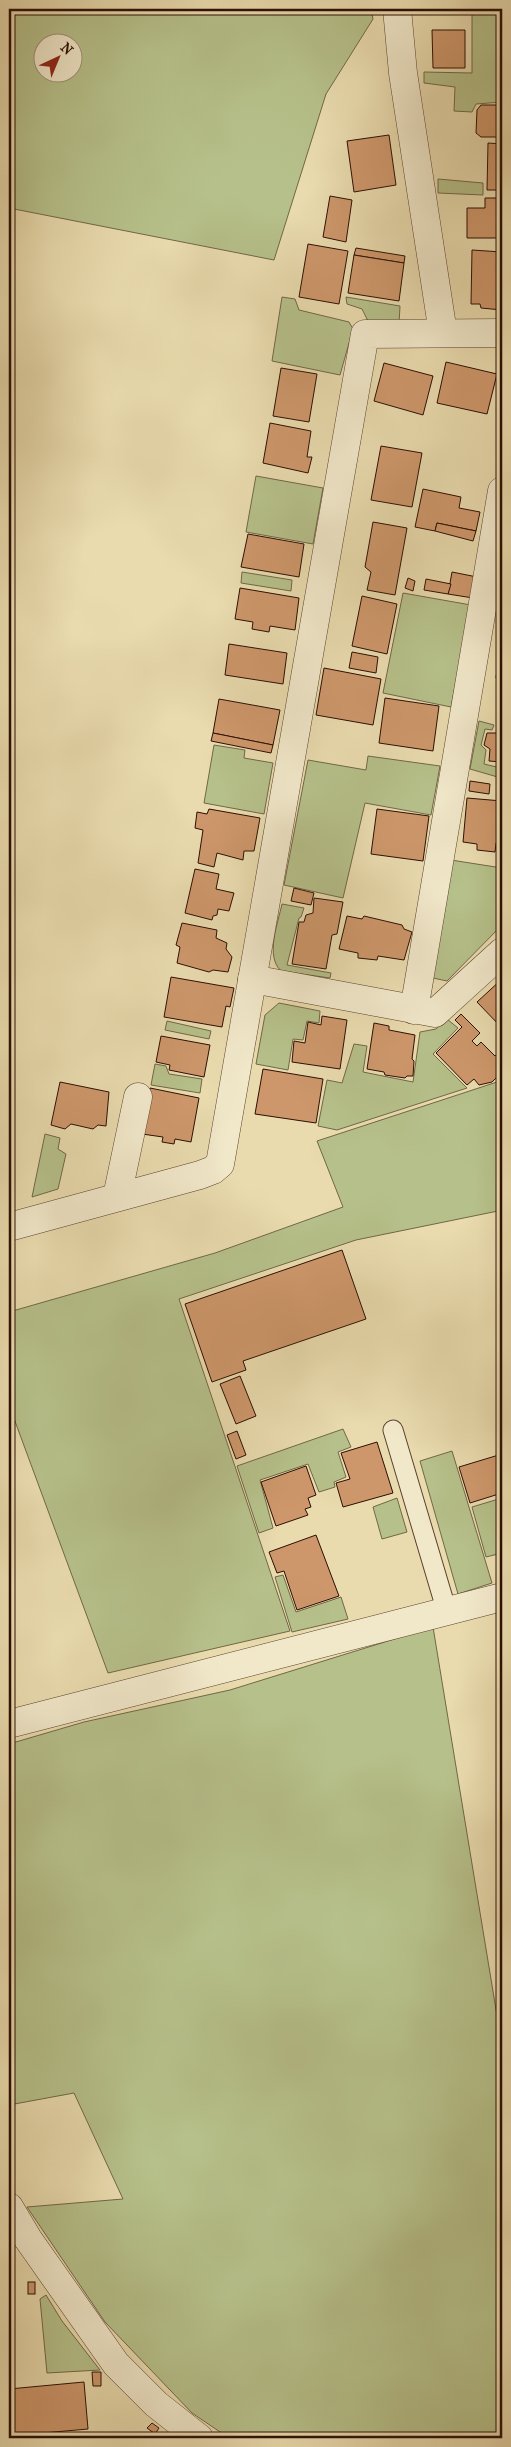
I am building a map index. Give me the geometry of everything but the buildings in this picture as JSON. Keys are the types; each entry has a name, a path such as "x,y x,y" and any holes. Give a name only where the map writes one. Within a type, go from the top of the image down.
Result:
{"street":[{"path":"397,9 403,73 443,333"},
{"path":"9,1227 200,1175 213,1170 220,1164 365,334 502,333"},
{"path":"414,1010 502,491"},
{"path":"252,979 434,1013 502,952"},
{"path":"117,1197 138,1097"},
{"path":"9,1724 502,1597"},
{"path":"9,2207 28,2239 116,2364 156,2404 199,2438"}],"lane":[{"path":"393,1430 447,1612"}],"green space":[{"path":"9,9 371,9 373,19 326,94 274,260 9,208"},
{"path":"472,9 502,9 502,102 476,104 472,112 454,111 455,87 424,83 424,72 472,73"},
{"path":"438,179 483,183 483,195 438,193"},
{"path":"282,297 295,299 299,310 349,322 353,329 340,375 272,361"},
{"path":"346,297 400,306 399,324 370,325 362,309 347,304"},
{"path":"256,476 323,488 313,544 246,532"},
{"path":"242,572 292,580 291,591 241,583"},
{"path":"403,593 471,605 451,707 383,693"},
{"path":"479,721 494,725 492,730 485,729 481,745 486,750 484,764 501,768 501,778 470,769"},
{"path":"214,745 245,750 244,758 273,763 264,814 204,803"},
{"path":"368,756 440,766 431,815 365,803 343,898 284,885 308,760 366,770"},
{"path":"451,860 502,868 502,925 447,981 433,978"},
{"path":"282,904 304,908 299,918 287,965 331,973 330,978 281,971 276,965 273,948"},
{"path":"279,1003 320,1011 319,1023 307,1021 303,1040 293,1039 288,1070 256,1064 265,1015"},
{"path":"447,1019 458,1028 433,1054 467,1088 337,1130 318,1126 327,1080 342,1083 354,1044 367,1046 363,1072 413,1082 420,1032 436,1029"},
{"path":"167,1021 211,1031 209,1039 165,1030"},
{"path":"155,1064 166,1066 169,1074 202,1079 200,1093 151,1085"},
{"path":"502,1078 502,1222 498,1211 356,1240 179,1299 290,1631 108,1673 9,1405 9,1312 215,1253 343,1207 317,1141 497,1082"},
{"path":"45,1134 60,1138 58,1149 66,1154 58,1189 32,1197"},
{"path":"343,1429 351,1447 338,1452 346,1477 334,1482 335,1487 319,1492 308,1464 260,1480 273,1528 259,1533 237,1466"},
{"path":"452,1451 492,1583 458,1594 420,1461"},
{"path":"397,1498 407,1532 382,1539 373,1507"},
{"path":"502,1498 502,1553 486,1557 472,1507"},
{"path":"283,1575 296,1612 341,1597 348,1619 292,1632 275,1577"},
{"path":"433,1627 502,2046 502,2438 229,2438 192,2413 105,2322 27,2207 123,2199 74,2093 9,2105 9,1744 84,1722 230,1690"},
{"path":"46,2295 62,2321 100,2370 47,2373 40,2299"}]}
